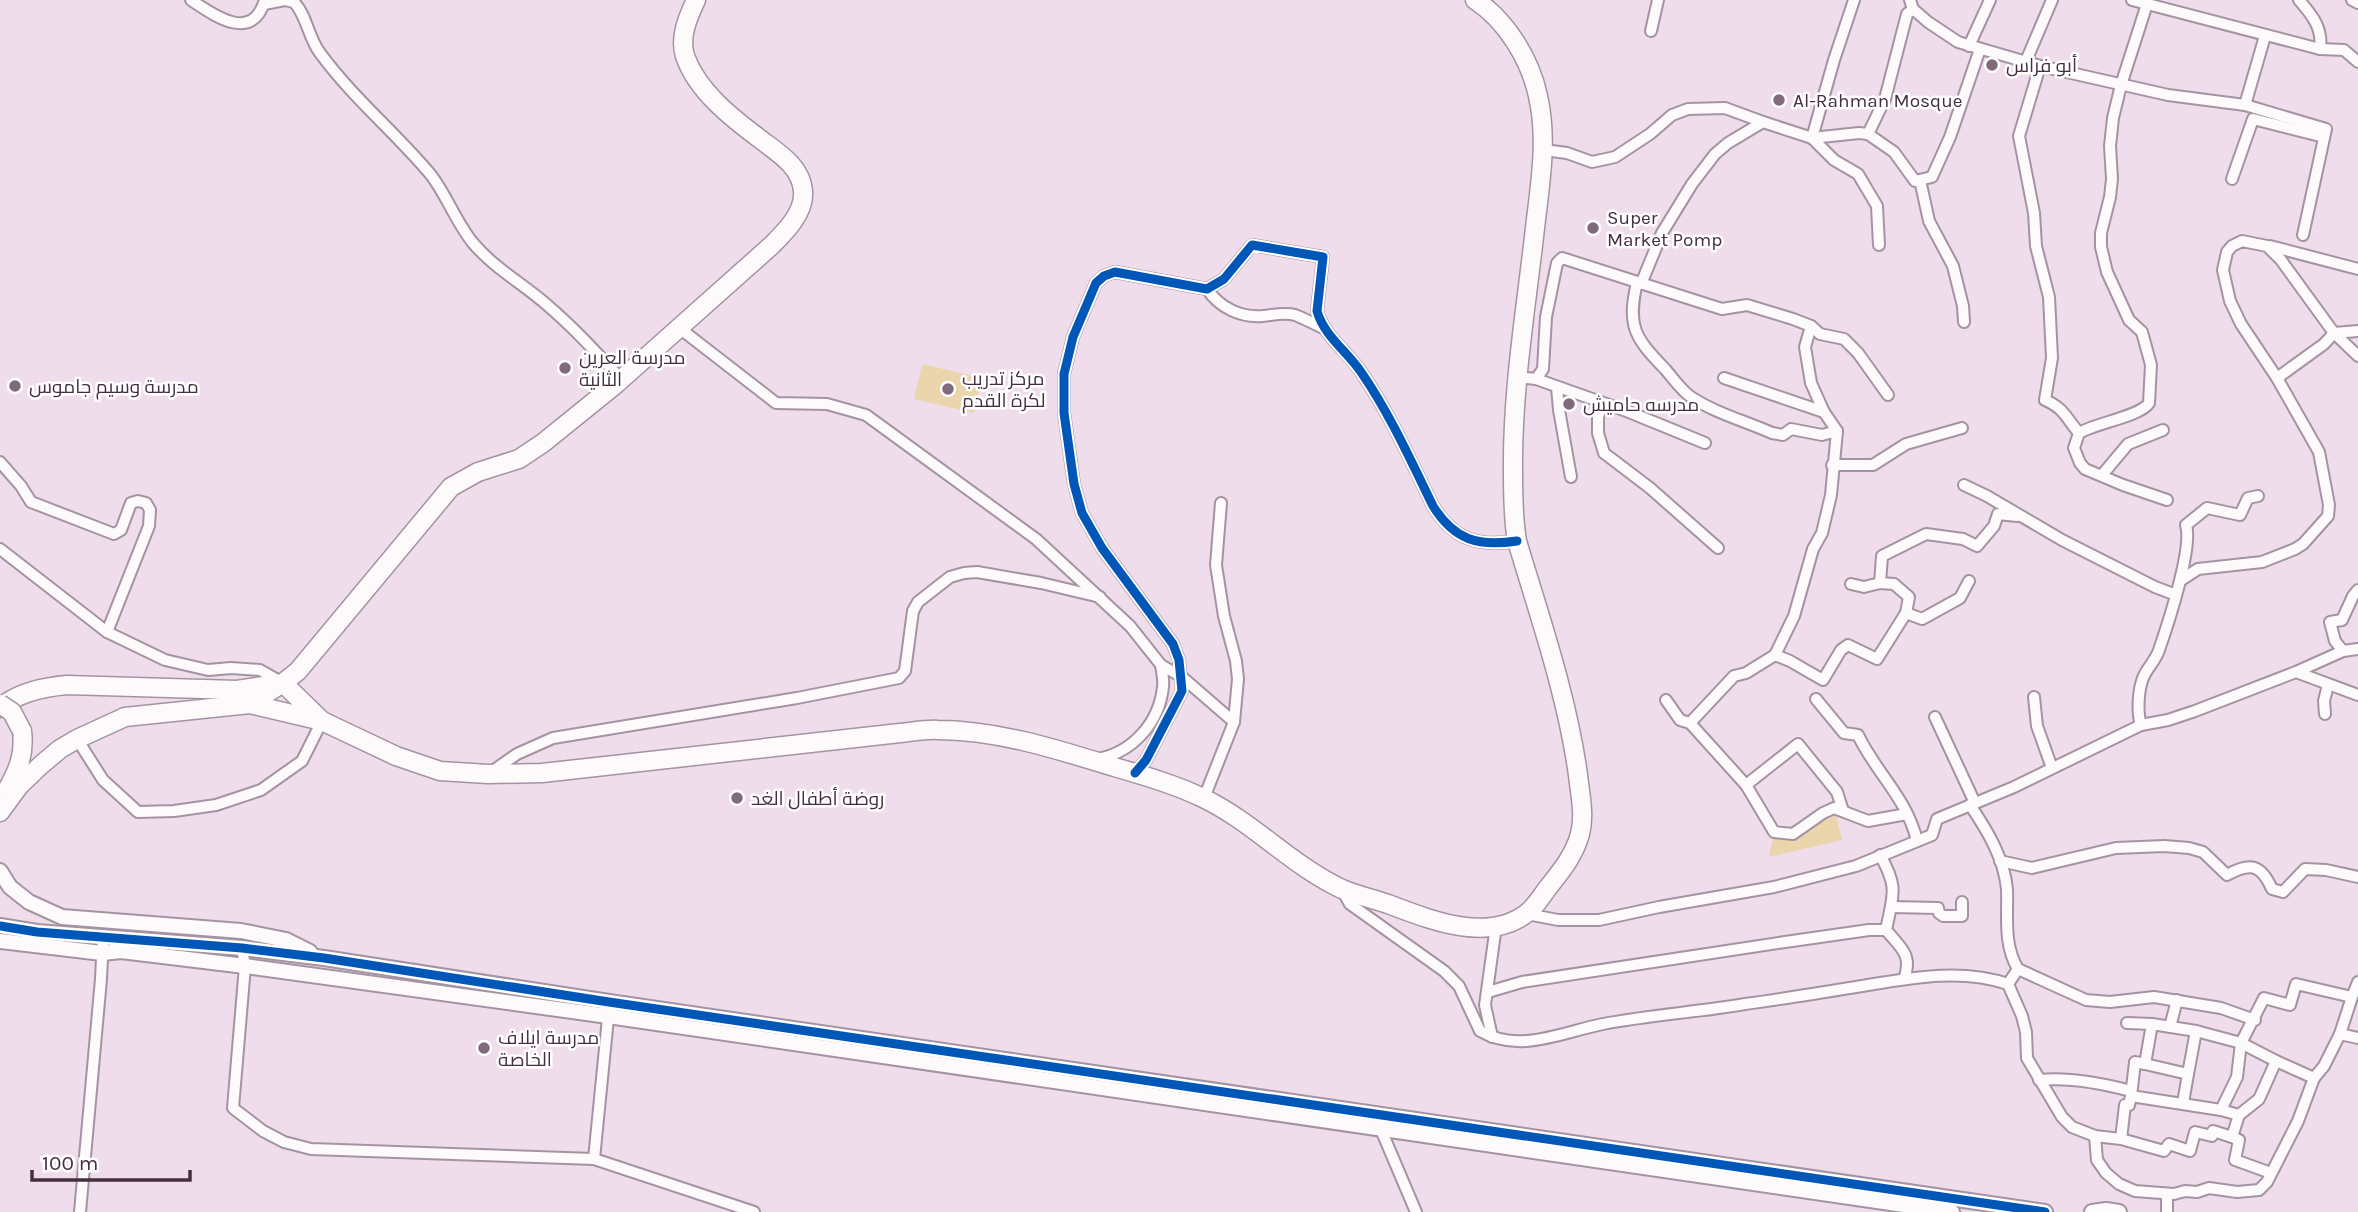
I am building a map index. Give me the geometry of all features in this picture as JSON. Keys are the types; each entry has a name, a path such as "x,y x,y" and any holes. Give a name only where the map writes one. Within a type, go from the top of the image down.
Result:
{"main road":[{"path":"250,704 283,683 312,653 451,487 478,472 519,459 543,443 621,379 772,246 790,226 799,210 804,192 798,173 784,158 716,103 685,56 683,38 687,19 696,0"},
{"path":"0,812 19,786 60,749 125,717 250,704 322,720 396,756 440,771 488,774 542,773 937,730 978,733 1045,746 1135,773 1204,798 1227,811 1287,857 1345,890 1443,924 1496,926 1527,914 1575,850 1583,813 1570,726 1513,521 1513,452 1527,378 1520,345 1544,150 1538,95 1524,58 1504,27 1475,0"},
{"path":"0,706 45,687 67,685 237,690 283,683"},
{"path":"283,683 322,720"},
{"path":"0,706 12,712 22,731 24,747 21,764 0,803"}],"street":[{"path":"191,0 218,17 234,23 246,23 257,16 265,2 294,2 301,10 318,51 433,178 473,242 491,262 574,328 621,379"},
{"path":"1651,32 1658,0"},
{"path":"1812,138 1854,0"},
{"path":"1544,150 1567,153 1592,162 1615,157 1650,134 1672,115 1688,109 1725,108 1812,138 1868,134 1894,152 1915,181 1932,177 1941,158 1990,0"},
{"path":"2026,61 2053,0"},
{"path":"2132,0 2320,49 2344,50 2358,62"},
{"path":"2299,0 2318,24 2320,49"},
{"path":"2352,0 2358,3"},
{"path":"1868,134 1885,99 1912,4 1958,43 2121,85 2201,101 2245,105 2326,129 2302,235"},
{"path":"2147,4 2121,85 2111,136 2112,179 2101,233 2101,247 2107,272 2129,320 2142,332 2151,365 2149,404 2140,412 2079,433 2074,448 2085,469 2167,500"},
{"path":"2245,105 2265,36"},
{"path":"2040,66 2019,136 2034,213 2036,246 2049,297 2052,358 2045,400 2064,411 2068,421 2079,433"},
{"path":"2232,179 2253,119 2324,137"},
{"path":"1762,122 1715,154 1692,184 1662,233 1639,283 1632,311 1635,331 1645,348 1689,396 1705,405 1772,433 1783,435 1791,429 1822,435 1837,431"},
{"path":"1812,138 1835,160 1858,174 1877,206 1879,245"},
{"path":"1920,180 1929,221 1953,266 1963,306 1964,322"},
{"path":"2181,580 2198,569 2262,562 2295,549 2303,544 2328,516 2329,505 2319,452 2277,378 2241,324 2230,301 2223,270 2227,252 2242,241 2358,270"},
{"path":"1135,773 1146,760 1182,691 1182,677 1173,644 1102,548 1082,513 1074,484 1064,413 1064,374 1073,337 1096,283 1104,276 1115,272 1207,289 1224,278 1252,245 1323,257 1317,311 1325,329 1359,369 1375,393 1444,524 1464,538 1474,541 1517,541"},
{"path":"2267,246 2281,260 2334,333 2358,356"},
{"path":"1527,378 1543,369 1546,317 1557,263 1562,258 1722,309 1747,305 1811,326 1819,334 1844,339 1858,353 1888,395"},
{"path":"1207,289 1213,298 1234,313 1258,316 1282,313 1296,315 1325,329"},
{"path":"1690,723 1734,676 1746,673 1775,655 1794,616 1814,549 1822,533 1829,509 1837,431 1824,412 1807,368 1805,347 1811,326"},
{"path":"678,327 776,403 827,404 866,415 1036,539 1130,626 1161,665 1182,677 1234,722"},
{"path":"2277,378 2334,333 2358,331"},
{"path":"1527,378 1558,387 1706,443"},
{"path":"1724,378 1824,412"},
{"path":"1558,387 1559,410 1571,477"},
{"path":"1602,403 1598,433 1604,453 1650,488 1718,548"},
{"path":"1832,465 1873,465 1906,443 1962,428"},
{"path":"2102,475 2128,444 2163,430"},
{"path":"0,462 21,486 30,502 114,534 121,530 131,503 145,503 150,510 149,526 107,632"},
{"path":"1964,485 2062,540 2176,595"},
{"path":"2141,725 2138,718 2143,678 2158,653 2181,580 2188,539 2186,525 2207,508 2240,515 2248,498 2258,496"},
{"path":"1204,798 1234,722 1238,679 1216,565 1222,503"},
{"path":"1880,583 1882,556 1926,534 1964,539 1978,546 1993,526 1998,514 2020,516"},
{"path":"0,549 107,632 176,664 208,670 260,670 283,683"},
{"path":"488,774 517,754 553,738 797,698 899,678 905,671 913,611 918,602 950,577 977,572 1100,597"},
{"path":"1906,613 1922,619 1960,598 1969,581"},
{"path":"1775,655 1823,680 1841,650 1847,645 1877,659 1906,613 1909,597 1894,584 1880,583 1864,587 1851,584"},
{"path":"2343,651 2334,641 2330,621 2342,620 2358,590"},
{"path":"1527,914 1558,920 1599,920 1774,887 1832,873 1932,835 1937,819 2141,725 2195,711 2296,672 2343,651 2350,643 2358,647"},
{"path":"1094,760 1117,755 1133,745 1146,730 1156,710 1163,686 1161,665"},
{"path":"2296,672 2358,695"},
{"path":"2325,714 2324,701 2328,685"},
{"path":"2034,697 2037,726 2052,768"},
{"path":"1815,699 1843,733 1858,735 1873,762 1894,788 1913,822 1917,841"},
{"path":"1666,700 1679,720 1690,723 1746,785 1774,832 1793,834 1834,808 1868,821 1907,814"},
{"path":"1935,717 2000,861 2007,888 2010,949 2018,969 2094,1002 2154,997 2221,1008 2255,1020"},
{"path":"77,739 103,780 138,811 174,811 216,804 261,790 302,761 322,720"},
{"path":"1746,785 1798,744 1837,792 1843,811"},
{"path":"0,823 19,786"},
{"path":"2000,861 2032,868 2116,848 2164,846 2203,852 2227,875 2249,866 2265,874 2272,889 2283,892 2305,869 2326,870 2358,877"},
{"path":"1880,855 1891,874 1894,886 1886,930"},
{"path":"0,871 10,887 29,902 62,917 241,931 286,940 324,958"},
{"path":"1345,890 1350,904 1444,971 1459,986 1480,1031 1508,1042 1540,1040 1603,1024 1718,1009 1903,979 1963,975 2008,984"},
{"path":"1891,907 1938,908 1943,916 1962,916 1962,902"},
{"path":"0,926 35,939 102,953 121,951 609,1009 1379,1122 1952,1212"},
{"path":"1492,1037 1486,1014 1496,926"},
{"path":"1886,930 1907,957 1909,966 1903,979"},
{"path":"1488,992 1522,982 1785,942 1886,930"},
{"path":"0,941 103,937 242,948 324,958 609,1009"},
{"path":"80,1212 103,937"},
{"path":"242,948 245,966 233,1108 263,1131 284,1142 311,1149 594,1159 754,1212"},
{"path":"2008,984 2018,969"},
{"path":"2095,1136 2097,1160 2106,1173 2119,1184 2135,1191 2167,1194 2197,1192 2208,1188 2237,1192 2259,1189 2267,1182 2298,1121 2314,1078 2324,1066 2340,1034 2353,1006 2358,982"},
{"path":"2008,984 2022,1016 2027,1058 2062,1117 2072,1127 2095,1136 2121,1139 2164,1151 2169,1144 2190,1151 2195,1132 2212,1136 2213,1131 2239,1140 2235,1160 2271,1173"},
{"path":"2221,1110 2236,1077 2241,1043 2264,998 2290,1005 2297,984 2353,1006"},
{"path":"2170,1027 2177,1000"},
{"path":"594,1159 609,1009"},
{"path":"2127,1023 2196,1031 2241,1043 2314,1078"},
{"path":"2145,1064 2151,1024"},
{"path":"2183,1103 2196,1031"},
{"path":"2340,1034 2358,1038"},
{"path":"2232,1138 2239,1115 2259,1099 2276,1061"},
{"path":"2121,1139 2125,1105 2129,1105 2135,1062 2188,1074"},
{"path":"2039,1080 2055,1078 2081,1081 2239,1115"},
{"path":"1379,1122 1416,1212"},
{"path":"1379,1122 2045,1212"},
{"path":"2167,1194 2167,1212"},
{"path":"2092,1212 2119,1212"}],"shaded area":[{"name":"مركز تدريب لكرة القدم","path":"922,364 982,378 974,413 914,399"},
{"path":"1834,808 1842,840 1769,857 1774,832 1786,834"}],"cycle path":[{"path":"1135,773 1146,760 1182,691 1179,660 1173,644 1102,548 1082,513 1074,484 1064,413 1064,374 1073,337 1096,283 1104,276 1115,272 1207,289 1224,279 1252,245 1323,257 1317,311 1320,320 1372,388 1441,518 1459,534 1479,542 1517,541"},
{"path":"0,926 37,932 242,948 324,958 2045,1212"}],"place":[{"name":"أبو فراس","path":"1992,65"},
{"name":"Al-Rahman Mosque","path":"1779,100"},
{"name":"Super Market Pomp","path":"1593,228"},
{"name":"مدرسة العرين الثانية","path":"565,368"},
{"name":"مدرسة وسيم جاموس","path":"15,386"},
{"name":"مركز تدريب لكرة القدم","path":"948,389"},
{"name":"مدرسه حاميش","path":"1569,404"},
{"name":"روضة أطفال الغد","path":"737,798"},
{"name":"مدرسة ايلاف الخاصة","path":"484,1048"}]}
